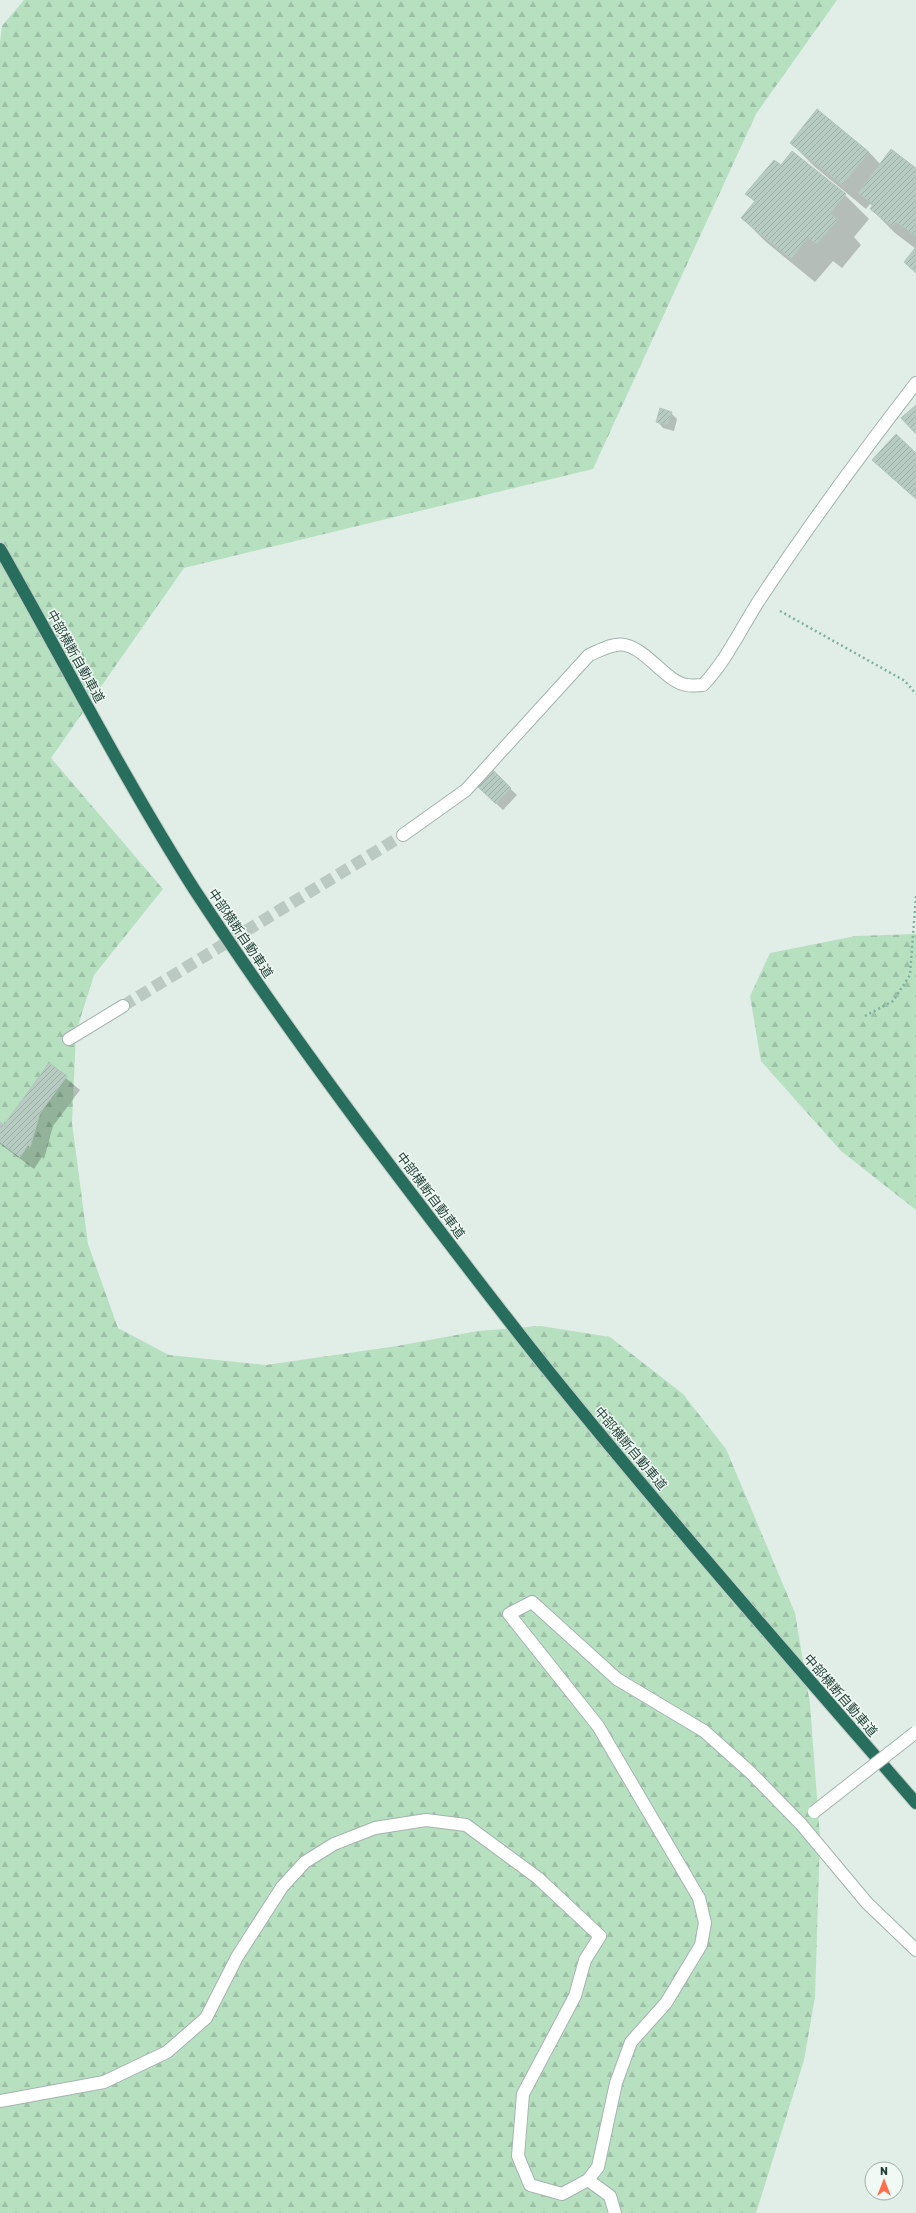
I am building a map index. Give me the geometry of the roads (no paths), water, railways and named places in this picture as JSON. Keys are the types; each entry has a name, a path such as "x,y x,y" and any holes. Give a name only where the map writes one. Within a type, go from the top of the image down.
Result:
{"highway":[{"name":"中部横断自動車道","path":"0,549 61,655 119,766 194,889 276,1010 356,1121 550,1374 773,1638 916,1803"}],"street":[{"path":"403,835 466,790 589,655 605,648 624,644 640,651 669,675 686,685 703,685 716,671 759,600 855,462 916,383"},
{"path":"70,1039 123,1006"},
{"path":"0,2101 104,2082 167,2052 206,2018 237,1957 282,1887 305,1862 334,1844 375,1828 426,1820 466,1825 538,1878 600,1936 585,1960 575,1996 523,2094 518,2156 530,2185 562,2194 588,2180 598,2166 616,2083 631,2042 666,2003 701,1945 705,1923 699,1898 598,1726 509,1614 532,1602 618,1679 704,1731 750,1772 801,1824 867,1903 916,1950"},
{"path":"801,1824 814,1812 916,1732"},
{"path":"588,2180 610,2196 614,2213"}],"tunnel":[{"path":"123,1006 403,835"}]}
